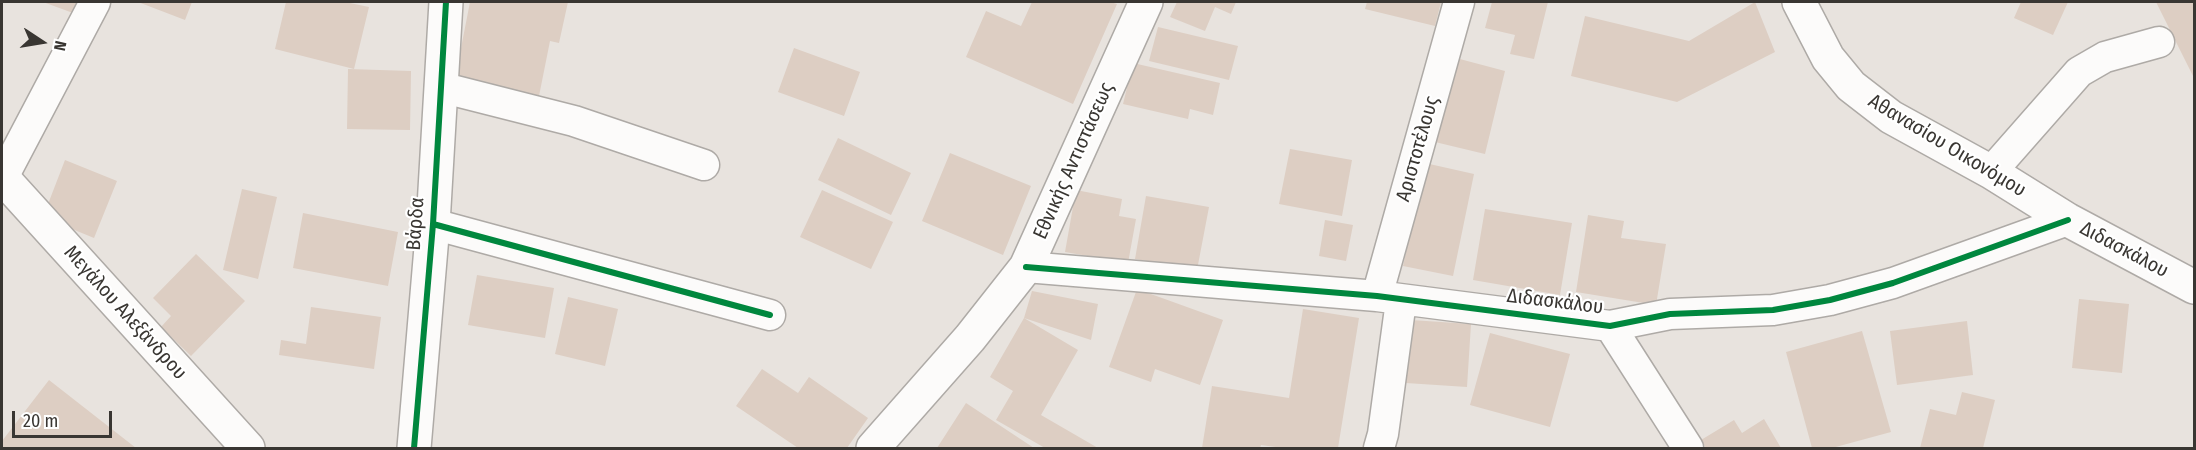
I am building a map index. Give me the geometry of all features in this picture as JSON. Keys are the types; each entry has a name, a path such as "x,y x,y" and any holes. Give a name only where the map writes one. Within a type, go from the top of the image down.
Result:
{"street":[{"path":"2,178 95,2"},
{"name":"Βάρδα","path":"414,448 433,224 446,2"},
{"name":"Εθνικής Αντιστάσεως","path":"873,448 970,338 1026,267 1146,2"},
{"name":"Αριστοτέλους","path":"1379,448 1383,434 1389,298 1459,2"},
{"name":"Αθανασίου Οικονόμου","path":"1799,2 1828,58 1851,86 1891,117 1990,172 2068,220"},
{"path":"1990,172 2079,72 2105,57 2159,42"},
{"path":"440,87 574,121 704,165"},
{"name":"Μεγάλου Αλεξάνδρου","path":"2,178 249,448"},
{"name":"Διδασκάλου","path":"1026,267 1389,298 1610,326 1670,314 1773,310 1830,300 1893,283 2068,220 2194,287"},
{"path":"433,224 770,315"},
{"path":"1610,326 1688,448"}],"building":[{"path":"43,2 77,2 73,13"},
{"path":"138,2 192,2 185,20"},
{"path":"286,2 345,2 369,7 354,69 275,49"},
{"path":"470,2 568,2 559,43 550,41 539,96 455,79"},
{"path":"1032,2 1110,2 1117,4 1073,104 966,57 986,11 1021,26"},
{"path":"1177,2 1236,2 1231,14 1215,7 1205,31 1170,17"},
{"path":"1367,2 1441,2 1435,26 1365,9"},
{"path":"1492,2 1548,2 1534,59 1510,54 1515,35 1485,28"},
{"path":"1755,2 1775,52 1677,102 1571,76 1585,16 1689,41"},
{"path":"2021,2 2068,2 2053,35 2014,18"},
{"path":"2156,2 2194,2 2194,78"},
{"path":"1158,27 1238,46 1229,80 1149,61"},
{"path":"794,48 860,72 844,116 778,92"},
{"path":"1456,58 1505,71 1485,154 1435,142"},
{"path":"1133,63 1220,83 1213,115 1190,109 1188,119 1123,104"},
{"path":"348,69 411,71 410,130 347,129"},
{"path":"838,138 911,173 891,215 818,180"},
{"path":"1290,149 1352,160 1342,216 1279,204"},
{"path":"950,153 1031,186 1003,255 922,221"},
{"path":"65,160 117,181 94,238 43,217"},
{"path":"1425,163 1474,174 1453,276 1403,266"},
{"path":"242,189 277,197 258,279 223,270"},
{"path":"822,190 893,222 871,269 800,237"},
{"path":"1076,190 1122,199 1119,216 1136,219 1128,263 1065,252"},
{"path":"1146,196 1209,207 1197,270 1135,259"},
{"path":"1485,209 1572,223 1560,295 1473,280"},
{"path":"303,213 398,232 388,286 293,268"},
{"path":"1588,215 1624,221 1621,238 1666,244 1656,305 1576,292"},
{"path":"1325,220 1353,225 1346,261 1319,256"},
{"path":"196,254 245,301 191,356 161,327 171,316 153,298"},
{"path":"477,275 554,288 545,338 468,325"},
{"path":"1137,289 1223,320 1200,385 1155,369 1151,382 1109,367"},
{"path":"1032,291 1098,304 1091,340 1024,318"},
{"path":"568,297 618,309 605,366 555,354"},
{"path":"2079,299 2129,304 2122,373 2072,368"},
{"path":"311,307 381,317 374,369 279,355 281,340 306,344"},
{"path":"1303,309 1359,318 1338,448 1283,448 1261,445 1260,448 1202,448 1212,386 1289,398"},
{"path":"1024,318 1078,350 1041,415 1098,448 1045,448 996,420 1013,391 990,377"},
{"path":"1411,320 1471,324 1467,387 1406,383"},
{"path":"1967,321 1973,375 1897,385 1890,331"},
{"path":"1862,331 1891,432 1832,448 1812,448 1786,352"},
{"path":"1490,333 1570,354 1550,427 1470,405"},
{"path":"762,369 798,393 809,377 868,418 847,448 798,448 736,406"},
{"path":"49,380 136,448 2,448 2,441"},
{"path":"1962,392 1995,400 1983,448 1920,448 1930,409 1956,415"},
{"path":"966,403 1034,448 937,448"},
{"path":"1764,419 1781,448 1706,448 1701,440 1734,420 1742,433"}],"cycle path":[{"path":"414,448 433,224 446,2"},
{"path":"1026,267 1377,296 1610,326 1670,314 1773,310 1830,300 1893,283 2068,220"},
{"path":"433,224 770,315"}]}
